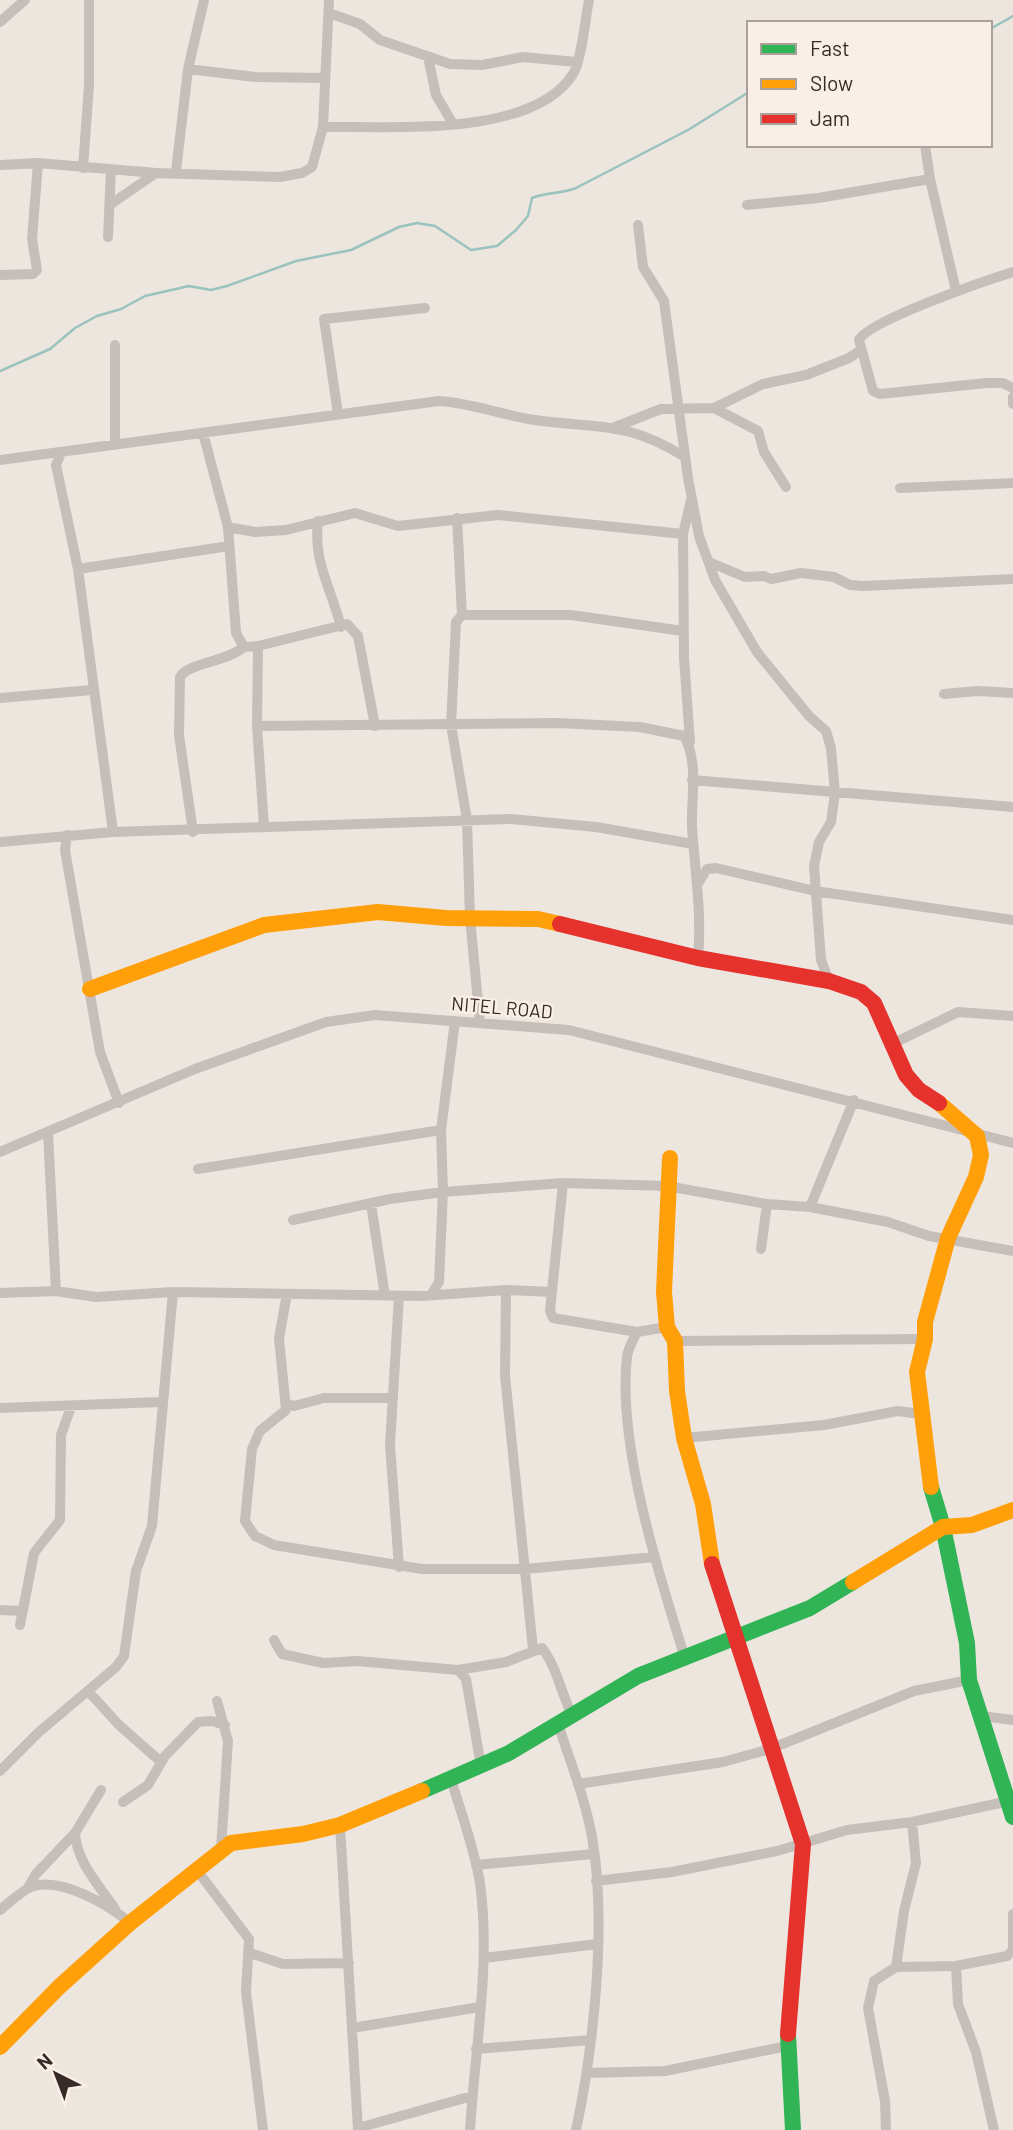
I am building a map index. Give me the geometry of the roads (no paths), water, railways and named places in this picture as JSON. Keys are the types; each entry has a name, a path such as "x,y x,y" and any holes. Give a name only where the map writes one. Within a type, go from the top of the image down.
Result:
{"street":[{"path":"2,19 9,0"},
{"path":"2,19 25,0"},
{"path":"83,168 89,85 89,0"},
{"path":"176,171 188,69 204,0"},
{"path":"0,165 38,163 156,173 176,171 280,177 302,173 312,167 323,127 329,0"},
{"path":"323,127 453,124 503,116 535,106 559,89 574,72 589,0"},
{"path":"328,13 360,24 380,40 450,64 471,65 523,57 576,62"},
{"path":"428,57 436,95 453,124"},
{"path":"188,69 256,77 325,78"},
{"path":"925,147 956,291"},
{"path":"0,275 23,275 37,270 32,239 38,163"},
{"path":"108,237 111,169"},
{"path":"111,204 156,173"},
{"path":"747,205 818,198 930,179"},
{"path":"638,225 643,267 664,301 685,457 699,536 733,615 757,652 809,716 826,732 831,748 835,793 831,822 819,842 814,866 821,960 829,981"},
{"path":"1013,272 956,291 865,331 859,340 873,391 880,394 986,383 1003,383 1013,388"},
{"path":"338,414 324,319 425,308"},
{"path":"115,444 116,345"},
{"path":"615,427 641,415 678,408 714,408 763,384 806,375 849,358 861,350"},
{"path":"1013,397 1013,404"},
{"path":"0,460 439,401 484,407 535,420 615,427 651,438 685,457"},
{"path":"714,408 758,431 764,452 786,487"},
{"path":"203,433 228,527 234,626 244,647"},
{"path":"61,453 56,465 78,569 113,832"},
{"path":"900,488 1013,483"},
{"path":"692,494 683,534 683,631 691,748 693,844 699,882 701,923 698,958"},
{"path":"228,527 255,532 286,530 355,513 398,526 498,514 683,534"},
{"path":"457,518 462,615 456,622 452,725 467,820 470,918 480,1024"},
{"path":"318,521 316,552 333,595 341,627"},
{"path":"78,569 229,546"},
{"path":"709,562 745,577 764,576 774,579 801,573 834,576 850,584 863,586 1013,579"},
{"path":"462,615 571,615 683,631"},
{"path":"193,832 178,735 180,677 189,668 227,659 244,647 347,624 358,636 375,726"},
{"path":"258,646 257,726 264,827"},
{"path":"0,698 92,690"},
{"path":"944,694 976,691 1013,693"},
{"path":"257,726 558,723 640,727 684,736 691,748"},
{"path":"692,780 1013,807"},
{"path":"0,842 113,832 193,832 510,819 596,827 693,844"},
{"path":"67,835 65,850 104,1068 119,1103"},
{"path":"53,836 65,850"},
{"path":"699,882 707,869 716,868 815,891 1013,920"},
{"path":"90,989 264,925 378,912 538,919 698,958 829,981 861,992 874,1003 906,1075 919,1090 953,1112 977,1136 979,1166 948,1238 925,1322 925,1339 917,1373 931,1490 943,1527 967,1643 969,1680 1011,1809 847,1830 803,1844 672,1872 596,1881"},
{"path":"892,1044 958,1012 1013,1016"},
{"name":"NITEL ROAD","path":"0,1152 195,1069 326,1022 374,1015 569,1030 854,1100 977,1136 1013,1143"},
{"path":"432,1295 439,1282 443,1192 441,1130 456,1021"},
{"path":"810,1207 854,1100"},
{"path":"198,1169 441,1130"},
{"path":"48,1133 56,1291"},
{"path":"670,1158 664,1292 684,1438 703,1504 705,1539 769,1749 803,1844 787,2046 793,2130"},
{"path":"563,1183 550,1311 558,1320 637,1332 671,1334 925,1339"},
{"path":"293,1220 443,1192 563,1183 667,1186 767,1204 810,1207 888,1222 929,1236 1013,1251"},
{"path":"371,1204 385,1296"},
{"path":"761,1249 767,1204"},
{"path":"0,1293 56,1291 96,1297 173,1292 385,1296 506,1290 552,1292"},
{"path":"506,1290 505,1376 533,1649"},
{"path":"0,1771 38,1732 88,1691 124,1656 131,1592 152,1526 161,1402 173,1292"},
{"path":"287,1294 279,1338 286,1410 260,1431 252,1449 247,1529 274,1545 399,1567 525,1569 655,1557"},
{"path":"399,1296 390,1445 399,1567"},
{"path":"637,1332 626,1357 626,1404 655,1557 685,1658"},
{"path":"285,1403 293,1406 324,1398 393,1398"},
{"path":"0,1408 161,1402"},
{"path":"20,1625 34,1553 60,1520 61,1435 71,1407"},
{"path":"684,1438 824,1425 898,1412 920,1414"},
{"path":"0,2047 60,1987 131,1923 231,1843 303,1834 340,1825 451,1779 481,1766 638,1676 810,1608 943,1527 972,1525 1013,1510"},
{"path":"0,1610 23,1611"},
{"path":"274,1640 282,1654 300,1661 371,1662 458,1670 506,1662 533,1649 542,1648 546,1652 565,1719 594,1854 596,1881 597,1944 591,2040 576,2130"},
{"path":"458,1670 466,1679 481,1766"},
{"path":"578,1784 723,1762 769,1749 914,1691 969,1680"},
{"path":"88,1691 119,1725 161,1762"},
{"path":"217,1701 225,1725 228,1762 221,1849"},
{"path":"982,1716 1013,1720"},
{"path":"123,1802 148,1785 161,1762 198,1722 212,1721 225,1725"},
{"path":"451,1779 477,1865 484,1958 470,2130"},
{"path":"0,1910 27,1889 36,1874 75,1833 101,1790"},
{"path":"896,1967 904,1911 916,1863 912,1822"},
{"path":"340,1825 358,2129 472,2096"},
{"path":"75,1833 83,1864 117,1911 131,1923"},
{"path":"477,1865 594,1854"},
{"path":"196,1869 247,1933 250,1953 246,1992 263,2130"},
{"path":"27,1889 46,1885 79,1892 117,1911"},
{"path":"886,2130 885,2101 869,2008 874,1981 896,1967 956,1966 1013,1952 1013,1914"},
{"path":"484,1958 597,1944"},
{"path":"250,1953 274,1963 349,1963"},
{"path":"956,1966 958,2004 976,2052 994,2130"},
{"path":"352,2028 480,2007"},
{"path":"476,2049 591,2040"},
{"path":"587,2073 666,2071 787,2046"}],"waterway":[{"path":"992,28 1013,16"},
{"path":"0,371 50,349 75,328 97,316 121,309 145,296 189,286 211,290 227,286 296,261 351,250 399,227 417,223 435,226 471,250 497,246 528,216 532,198 576,188 688,130 747,93"}]}
